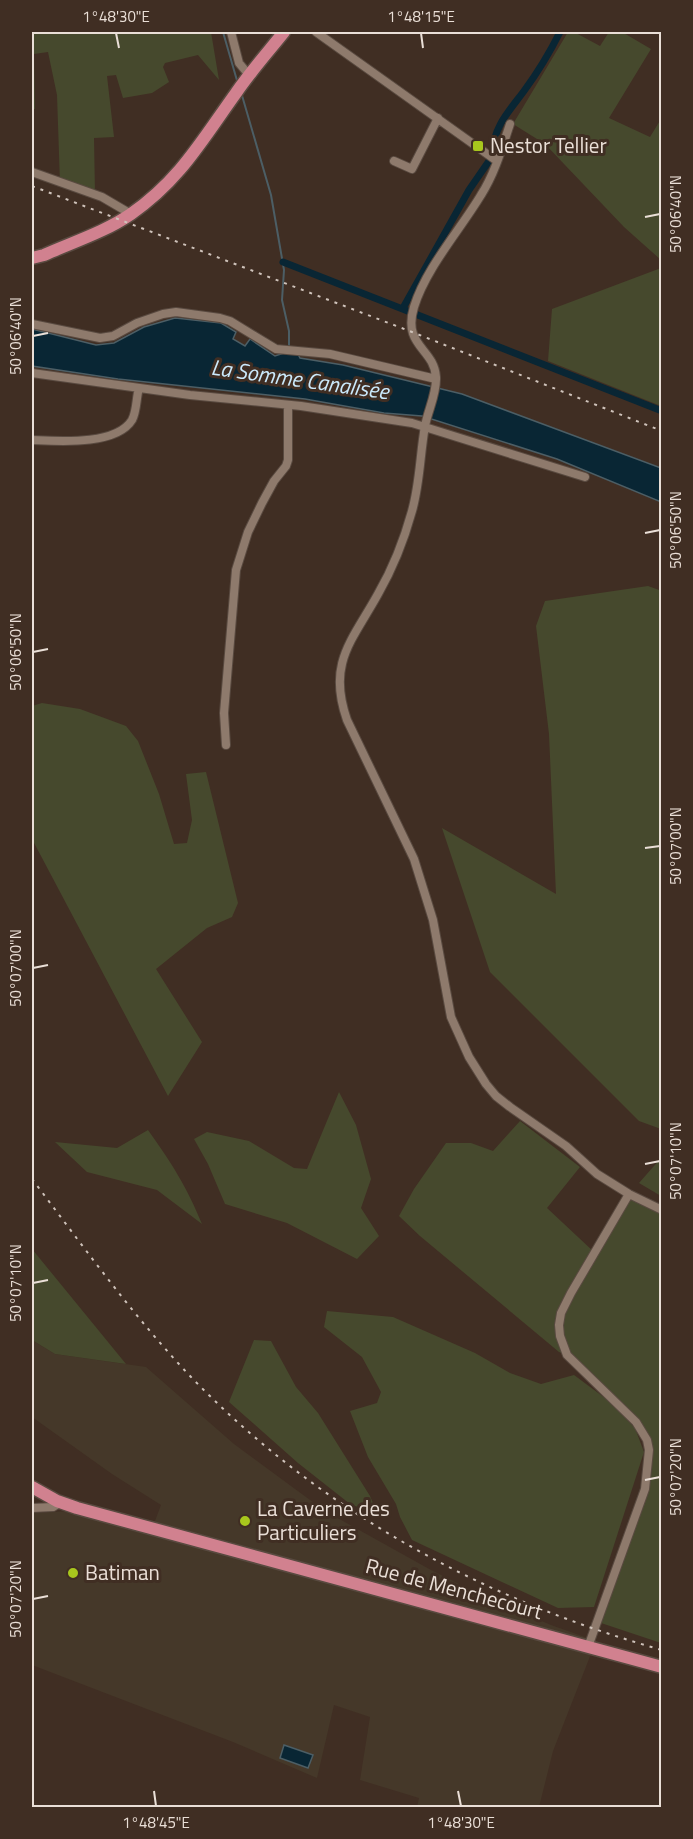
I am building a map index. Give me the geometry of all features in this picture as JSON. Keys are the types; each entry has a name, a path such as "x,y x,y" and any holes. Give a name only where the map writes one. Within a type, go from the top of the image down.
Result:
{"main road":[{"path":"32,258 96,232 131,214 162,190 183,168 246,79 284,32"},
{"name":"Rue de Menchecourt","path":"32,1487 55,1500 662,1667"}],"street":[{"path":"231,32 239,63 246,79"},
{"path":"316,32 497,161"},
{"path":"394,161 412,169 438,118"},
{"path":"510,124 497,161 480,196 449,240 414,307 411,317 413,336 432,363 436,381 425,425 415,497 392,568 377,597 352,635 343,657 340,668 340,690 343,710 421,878 437,939 451,1017 477,1070 496,1096 566,1146 597,1174 629,1194 662,1210"},
{"path":"32,172 102,197 131,214"},
{"path":"32,324 106,338 155,316 176,312 220,318 230,321 276,349 330,354 436,381"},
{"path":"32,373 190,395 288,405 425,425 585,477"},
{"path":"32,440 93,439 113,434 132,420 139,388"},
{"path":"226,745 224,713 236,570 248,532 274,481 288,460 288,405"},
{"path":"590,1647 645,1489 650,1450 636,1422 567,1355 560,1336 559,1325 561,1313 570,1293 629,1194"},
{"path":"35,1508 53,1507 55,1500"},
{"path":"35,1508 55,1500"}],"shaded area":[{"path":"32,1340 55,1354 146,1367 234,1444 325,1511 431,1570 487,1598 596,1641 553,1751 539,1807 417,1807 419,1798 360,1780 370,1717 334,1705 317,1778 233,1742 32,1665 32,1513 70,1511 155,1521 161,1505 112,1474 32,1417"}],"green space":[{"path":"32,32 211,32 219,80 198,55 165,63 163,67 169,82 152,93 123,98 116,75 107,76 114,137 94,138 95,194 60,183 57,95 48,52 34,54 35,109 32,109"},
{"path":"568,32 574,32 600,46 609,32 622,32 651,49 609,118 650,137 661,119 661,260 624,227 545,144 513,124"},
{"path":"661,268 661,406 548,361 552,309"},
{"path":"648,586 662,591 661,1129 639,1121 490,972 442,828 556,894 549,734 536,626 545,601"},
{"path":"42,703 80,709 126,726 138,741 159,794 174,844 187,843 192,820 186,774 206,772 238,903 232,917 207,928 156,969 202,1042 168,1096 32,839 32,706"},
{"path":"339,1092 356,1125 371,1179 361,1208 379,1236 357,1259 287,1223 225,1204 208,1164 194,1139 207,1132 249,1141 294,1168 307,1169"},
{"path":"520,1121 580,1167 547,1208 594,1252 629,1194 661,1210 661,1643 598,1622 640,1501 649,1450 636,1422 567,1355 559,1352 399,1216 414,1189 446,1143 471,1143 493,1151"},
{"path":"148,1130 178,1175 202,1224 157,1190 87,1172 55,1142 117,1148"},
{"path":"661,1158 661,1196 639,1183"},
{"path":"32,1249 126,1364 55,1354 32,1340"},
{"path":"327,1311 393,1317 475,1353 510,1373 541,1384 574,1375 609,1401 635,1428 644,1452 594,1607 558,1608 412,1540 396,1504 368,1457 350,1411 377,1403 381,1392 362,1357 324,1327"},
{"path":"254,1340 271,1341 296,1387 318,1413 370,1496 378,1515 350,1504 298,1463 229,1402"}],"water":[{"name":"La Somme Canalisée","path":"175,318 221,323 236,332 233,339 245,346 250,339 275,356 284,353 298,354 300,358 343,365 462,394 661,468 661,502 557,459 422,416 384,413 305,399 118,379 32,366 32,329 96,345 114,343 144,327"},
{"path":"284,1745 313,1755 308,1768 280,1758"}],"waterway":[{"path":"223,32 238,84"},
{"path":"493,152 496,135 503,119 539,69 560,32"},
{"path":"241,92 271,195 284,270 282,300 289,331 289,349"},
{"path":"403,308 469,190 489,161"},
{"path":"283,262 662,411"}],"railway":[{"path":"32,186 662,431"},
{"path":"32,1179 109,1280 170,1354 241,1425 294,1469 350,1509 408,1545 469,1577 531,1605 662,1650"}],"place":[{"name":"Nestor Tellier","path":"478,146"},
{"name":"La Caverne des Particuliers","path":"245,1521"},
{"name":"Batiman","path":"73,1573"}]}
